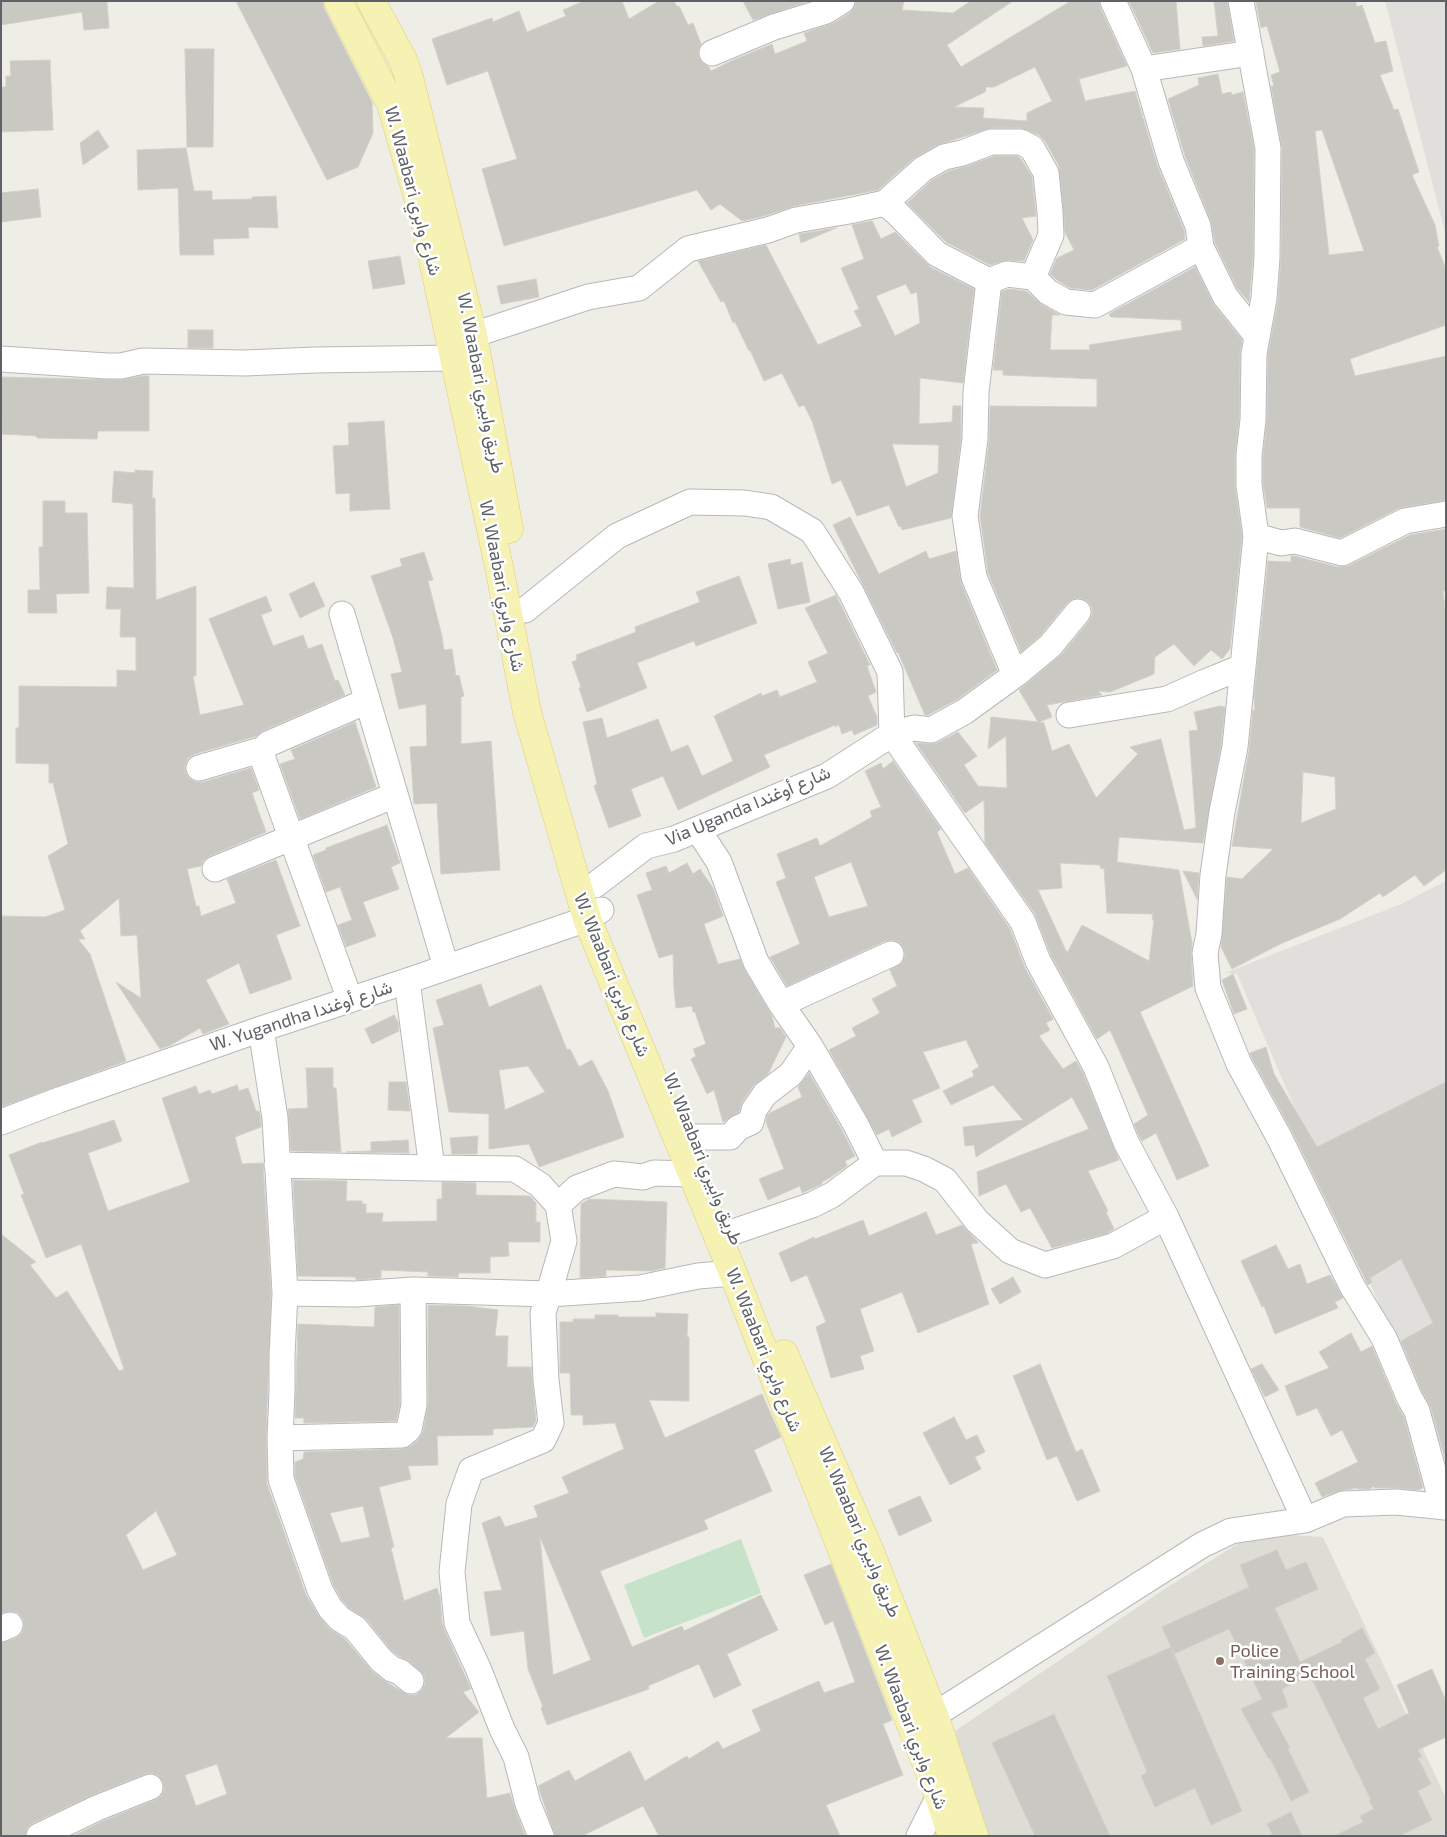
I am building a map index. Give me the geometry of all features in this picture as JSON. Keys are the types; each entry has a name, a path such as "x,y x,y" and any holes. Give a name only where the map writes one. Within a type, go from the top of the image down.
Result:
{"main road":[{"name":"W. Waabari شارع وابري","path":"338,1 390,104 424,218 499,567 527,712 594,905 693,1174 733,1273 924,1722 939,1796 952,1836"},
{"name":"W. Waabari طريق وابيري","path":"371,1 403,60 409,77 473,335 525,610 544,723 594,905 696,1137 757,1292 871,1554 924,1722 974,1836"}],"street":[{"path":"712,53 774,27 826,11 842,1"},
{"path":"1113,1 1144,69 1171,161 1198,226 1201,247 1225,296 1258,336"},
{"path":"924,1722 1202,1545 1231,1531 1305,1520 1343,1504 1396,1502 1445,1507 1417,1411 1409,1397 1384,1338 1352,1286 1280,1139 1239,1064 1208,988 1205,954 1209,934 1213,875 1222,812 1235,747 1256,536 1250,485 1249,456 1254,420 1254,354 1264,298 1268,258 1268,148 1240,1"},
{"path":"1144,69 1251,53"},
{"path":"473,335 588,297 639,288 688,249 768,230 796,220 849,212 885,203 923,169 944,157 962,153 991,142 1021,142 1032,148 1046,173 1051,235 1033,277"},
{"path":"885,203 937,254 989,281 1007,274 1033,277 1048,292 1066,302 1095,305 1201,247"},
{"path":"989,281 976,392 974,439 965,516 974,577 1015,675"},
{"path":"1,359 121,366 143,361 246,363 455,358"},
{"path":"525,610 617,536 690,502 745,503 771,507 812,531 850,592 890,672 892,734 1023,922 1038,960 1096,1067 1126,1142 1166,1217 1305,1520"},
{"path":"1256,536 1282,543 1295,541 1342,553 1405,521 1446,514"},
{"name":"Via Uganda شارع أوغندا","path":"594,905 646,846 674,839 698,830 827,776 892,734 914,728 932,730 964,712 1015,675 1050,646 1078,612"},
{"path":"342,614 446,968"},
{"path":"1069,714 1167,699 1242,668"},
{"path":"350,1000 263,759 264,749 268,744 367,701"},
{"path":"199,768 264,749"},
{"path":"215,869 395,795"},
{"path":"698,830 719,862 756,962 781,1004 810,1046 875,1162"},
{"name":"W. Yugandha شارع أوغندا","path":"1,1122 261,1029 446,968 594,905"},
{"path":"781,1004 891,954"},
{"path":"407,981 432,1168"},
{"path":"261,1029 275,1118 285,1293 280,1438 282,1479 320,1590 335,1614 355,1628 381,1660 392,1669 400,1672 411,1682"},
{"path":"696,1137 730,1137 738,1128 751,1122 754,1110 765,1094 791,1074 810,1046"},
{"path":"734,1232 812,1205 859,1176 875,1162 906,1163 924,1169 945,1180 977,1221 1010,1251 1045,1265 1112,1246 1166,1217"},
{"path":"278,1165 515,1169 540,1185 558,1205 564,1241 543,1313 546,1380 551,1423 543,1440 471,1470 459,1504 452,1572 457,1623 478,1668 502,1729 516,1757 528,1804 541,1836"},
{"path":"558,1205 577,1188 614,1174 644,1177 654,1173 693,1174"},
{"path":"285,1293 356,1294 413,1290 549,1294 640,1288 698,1276 733,1273"},
{"path":"280,1438 402,1435 409,1429 414,1405 413,1290"},
{"path":"39,1836 97,1808 150,1787"},
{"path":"919,1836 939,1796"}],"shaded area":[{"path":"1385,1 1446,1 1446,236"},
{"path":"1446,881 1446,1459 1237,974 1225,973 1401,904"},
{"name":"Police Training School","path":"1276,1534 1323,1537 1446,1798 1446,1836 984,1836 955,1731 1163,1590 1239,1543"}],"green space":[{"path":"741,1539 761,1593 644,1638 624,1585"}],"building":[{"path":"1,1 107,1 109,28 84,30 82,12 1,25"},
{"path":"236,1 323,1 324,8 372,102 373,133 358,167 327,180"},
{"path":"584,1 622,1 629,19 659,1 674,1 677,7 679,6 688,25 693,23 701,44 698,51 699,58 711,71 772,44 775,54 807,41 804,33 834,23 850,13 856,1 904,1 902,10 953,13 971,1 1013,1 947,45 961,67 1071,1 1099,1 1127,66 1079,79 1085,101 1135,91 1157,165 1184,230 1185,239 1092,290 1070,288 1050,274 1057,258 1074,250 1065,232 1059,166 1045,141 1039,135 1021,128 991,128 937,145 914,158 878,190 794,206 742,221 720,204 711,210 697,190 504,246 482,169 517,159 488,71 447,85 432,39 492,18 493,22 519,11 527,32 566,16 563,10","holes":["1035,67 1052,101 1027,113 1027,121 983,118 984,108 954,107 985,92 986,87 994,87"]},
{"path":"743,1 809,1 753,20"},
{"path":"1129,1 1176,1 1180,49 1153,53"},
{"path":"1214,1 1227,1 1234,41 1203,46 1202,37 1218,36"},
{"path":"1355,1 1357,7 1362,5 1375,43 1386,41 1393,71 1380,75 1394,110 1398,109 1419,172 1412,175 1435,225 1439,246 1437,247 1446,269 1446,325 1350,359 1355,376 1446,356 1446,500 1399,508 1340,538 1300,527 1300,508 1267,508 1263,484 1263,456 1267,420 1268,355 1278,300 1281,259 1282,148 1271,86 1274,86 1271,75 1280,72 1267,26 1261,28 1256,2","holes":["1322,130 1364,251 1329,255 1315,131"]},
{"path":"185,49 214,49 213,147 187,147"},
{"path":"50,60 53,130 1,132 1,87 6,87 6,76 11,76 10,61"},
{"path":"1218,74 1222,94 1231,92 1232,95 1243,92 1254,149 1253,257 1249,302 1237,288 1215,243 1211,221 1185,156 1168,99 1199,85 1198,78"},
{"path":"98,130 109,147 83,165 80,143"},
{"path":"186,148 194,191 212,191 212,200 276,196 278,228 248,227 249,238 213,239 214,255 180,255 178,188 138,190 137,150"},
{"path":"994,156 1017,156 1021,159 1032,177 1036,216 1022,218 1033,240 1024,261 1008,260 990,265 946,242 907,203 931,181 949,171"},
{"path":"38,189 41,217 1,222 1,193"},
{"path":"872,221 881,239 895,232 930,267 974,289 963,383 920,378 919,424 952,422 953,406 961,406 961,438 951,518 902,530 889,505 857,516 841,480 832,484 812,421 804,405 799,407 782,373 764,381 750,350 735,322 733,323 724,301 721,302 698,261 766,245 818,345 862,326 854,311 859,309 841,268 864,259 852,225","holes":["906,284 911,294 917,292 920,323 895,336 876,296","892,444 939,445 938,473 906,487"]},
{"path":"836,228 801,243 799,234"},
{"path":"400,256 405,284 373,289 368,261"},
{"path":"1195,267 1214,305 1242,340 1239,419 1235,455 1235,487 1242,536 1230,649 1222,659 1211,650 1194,666 1174,644 1155,657 1154,674 1110,692 1098,691 1102,695 1047,705 1052,717 1039,722 1044,723 1052,751 1069,744 1096,798 1138,754 1130,747 1161,739 1184,830 1196,828 1189,731 1198,730 1194,712 1220,706 1225,707 1221,745 1203,843 1119,837 1117,862 1179,870 1192,943 1193,986 1140,1012 1209,1166 1177,1180 1156,1133 1142,1141 1139,1136 1134,1124 1148,1115 1110,1030 1097,1039 1051,955 1035,914 985,843 984,800 965,813 916,743 937,743 958,732 977,756 964,765 978,786 1007,788 1006,736 988,749 991,717 1038,722 1019,690 1061,655 1092,615 1092,607 1087,601 1080,598 1073,599 1067,603 1040,636 1021,652 988,573 980,516 989,441 990,406 1097,407 1097,379 1003,375 1003,370 993,370 1002,291 1009,289 1026,291 1041,304 1060,315 1052,315 1050,350 1090,350 1089,345 1182,330 1181,320 1111,317 1109,314","holes":["1060,863 1100,865 1101,869 1104,868 1107,913 1153,914 1152,920 1154,920 1149,961 1082,925 1067,953 1038,890 1062,888"]},
{"path":"536,279 539,297 501,304 497,286"},
{"path":"188,330 213,330 213,348 188,348"},
{"path":"149,376 149,431 98,431 97,439 37,438 37,436 2,434 1,377 121,380"},
{"path":"384,421 390,509 350,511 350,493 336,494 333,446 349,445 348,423"},
{"path":"135,470 153,471 152,498 155,498 156,600 196,586 196,676 193,676 200,715 244,705 209,619 266,596 272,611 261,615 273,646 303,635 308,649 322,644 335,681 338,680 345,695 262,731 256,736 195,754 188,758 185,765 185,772 189,778 196,782 203,782 251,768 259,790 252,793 266,832 210,856 204,860 201,866 187,869 196,906 199,906 201,916 236,903 227,879 276,860 300,926 276,935 292,979 250,994 239,963 206,980 229,1024 203,1034 200,1028 171,1045 160,1049 116,982 141,998 137,935 121,936 119,898 80,931 85,939 78,939 90,954 126,1061 1,1107 1,916 45,917 65,910 48,856 68,844 53,783 49,783 49,764 16,763 16,728 19,728 19,686 117,687 117,670 136,671 136,637 120,637 121,609 106,609 107,587 134,588 133,504 112,502 114,471 135,473"},
{"path":"43,501 65,501 65,513 87,513 89,593 56,594 57,613 28,613 28,590 40,590 39,547 43,547"},
{"path":"850,517 879,574 926,551 929,559 956,551 961,583 997,670 956,700 928,715 925,715 898,652 833,525"},
{"path":"1446,529 1446,591 1443,591 1446,615 1446,870 1424,886 1415,875 1383,897 1380,893 1340,919 1280,944 1232,969 1221,947 1227,877 1242,879 1273,849 1232,846 1249,750 1253,710 1255,710 1254,697 1268,561 1291,562 1291,556 1294,556 1338,567 1348,566 1410,535","holes":["1303,772 1335,777 1336,809 1301,823"]},
{"path":"424,552 433,580 428,581 444,650 452,649 456,676 459,675 464,696 461,697 461,744 491,741 500,870 441,874 437,803 414,804 410,747 427,746 426,704 399,709 391,674 402,672 393,638 371,576 402,566 400,559"},
{"path":"790,559 791,565 802,562 810,602 778,609 768,564"},
{"path":"739,576 757,623 696,646 694,641 637,663 647,688 587,712 572,662 577,660 576,655 636,632 635,627 700,602 696,592"},
{"path":"314,582 325,606 300,618 289,594"},
{"path":"836,595 870,665 867,666 876,692 868,696 877,717 877,725 854,735 852,730 842,734 839,725 835,727 835,725 764,755 770,767 678,810 663,776 631,789 641,816 609,828 594,786 597,784 583,722 602,718 607,738 658,719 671,752 688,745 702,776 733,761 714,716 761,693 762,696 777,690 780,697 817,682 808,662 828,653 805,608"},
{"path":"355,722 376,787 300,819 280,764 295,759 291,750"},
{"path":"893,761 941,829 937,832 955,874 968,868 1010,929 1025,968 1053,1019 1046,1023 1050,1030 1039,1036 1063,1069 1076,1061 1083,1073 1119,1160 1088,1171 1108,1211 1106,1212 1114,1229 1108,1233 1052,1248 1030,1208 1021,1212 1006,1184 979,1196 977,1172 1089,1129 1072,1097 976,1157 974,1145 965,1146 963,1127 1023,1120 993,1085 951,1105 943,1091 974,1076 972,1071 979,1067 966,1040 923,1052 940,1088 912,1100 922,1122 892,1137 889,1129 877,1135 829,1050 856,1036 852,1028 880,1013 872,999 897,986 890,970 902,963 905,956 904,949 900,943 893,940 885,941 787,986 770,957 800,944 776,882 786,878 777,854 817,838 820,846 872,817 870,811 881,807 865,771 881,763 883,769","holes":["851,862 868,906 829,917 814,877"]},
{"path":"387,825 400,863 391,867 399,889 363,902 376,936 346,947 338,925 352,920 340,887 326,892 313,855 326,850 326,848"},
{"path":"687,863 693,874 700,869 713,888 723,916 704,924 718,964 740,959 772,1016 775,1028 780,1028 786,1037 768,1074 753,1086 742,1102 739,1112 723,1122 714,1090 707,1094 691,1059 696,1056 693,1049 706,1044 695,1012 693,1012 692,1006 676,1008 673,954 659,958 637,895 652,890 646,873 666,866 669,873"},
{"path":"1183,871 1199,873 1197,899"},
{"path":"1233,974 1247,1009 1234,1014 1222,980"},
{"path":"481,984 489,1007 541,985 567,1050 570,1049 579,1067 592,1060 608,1091 624,1137 539,1167 529,1144 489,1149 489,1114 449,1112 433,1028 444,1025 436,1000","holes":["528,1066 545,1092 505,1110 499,1070"]},
{"path":"394,1015 398,1022 399,1031 372,1044 365,1029"},
{"path":"1266,1047 1274,1074 1317,1147 1446,1082 1446,1462 1431,1407 1422,1391 1401,1341 1433,1323 1401,1259 1370,1278 1372,1282 1368,1285 1293,1133 1252,1058 1250,1053"},
{"path":"306,1068 333,1068 333,1088 336,1088 341,1152 291,1151 288,1109 308,1108"},
{"path":"809,1073 855,1156 845,1161 847,1166 822,1182 822,1184 802,1193 800,1186 768,1200 759,1179 784,1169 766,1122 767,1116 802,1097 798,1087"},
{"path":"389,1082 406,1082 410,1111 388,1110"},
{"path":"237,1085 239,1091 248,1088 256,1111 259,1111 261,1120 261,1127 235,1137 242,1164 263,1163 271,1293 266,1437 267,1484 306,1595 318,1615 330,1629 345,1639 372,1671 408,1695 416,1695 422,1690 425,1684 424,1675 409,1661 391,1650 366,1619 349,1608 342,1600 333,1584 295,1476 295,1462 303,1459 304,1452 402,1449 411,1446 419,1439 423,1432 428,1405 428,1305 467,1306 498,1310 495,1336 508,1336 507,1367 531,1367 536,1421 533,1427 493,1429 493,1435 437,1436 438,1465 408,1466 411,1479 379,1487 394,1547 391,1548 404,1601 437,1588 444,1629 471,1689 463,1692 479,1712 446,1738 482,1738 487,1798 510,1793 525,1836 73,1836 161,1796 164,1790 163,1782 158,1775 152,1773 92,1795 33,1823 27,1828 25,1836 1,1836 1,1643 16,1638 22,1633 24,1626 23,1619 18,1613 11,1611 1,1613 1,1234 36,1262 30,1265 56,1298 67,1291 119,1371 124,1369 81,1244 46,1258 21,1195 24,1194 9,1155 42,1142 114,1120 122,1141 88,1153 108,1211 190,1182 162,1098 196,1086 199,1094 210,1090 212,1094","holes":["363,1506 370,1537 341,1543 330,1513","156,1511 177,1555 143,1570 126,1535","217,1764 227,1794 196,1806 185,1775"]},
{"path":"478,1136 477,1154 452,1154 450,1138"},
{"path":"408,1140 409,1153 346,1152 371,1151 371,1142"},
{"path":"293,1180 347,1181 346,1201 362,1201 362,1204 366,1204 366,1213 383,1213 382,1222 437,1221 437,1199 442,1199 442,1182 476,1183 476,1195 530,1196 536,1203 536,1222 540,1222 540,1242 508,1242 509,1256 490,1257 490,1273 459,1273 458,1277 428,1276 428,1272 381,1270 381,1278 356,1280 356,1277 298,1276"},
{"path":"589,1199 667,1202 665,1268 651,1271 606,1270 606,1276 580,1278 581,1204"},
{"path":"926,1212 936,1235 962,1225 977,1241 978,1243 971,1244 989,1304 918,1333 902,1292 860,1309 874,1351 860,1356 864,1369 831,1378 816,1327 826,1322 807,1275 791,1282 779,1253 814,1237 815,1239 863,1220 869,1236"},
{"path":"1276,1245 1288,1269 1300,1264 1307,1284 1330,1275 1343,1298 1335,1302 1338,1308 1275,1334 1264,1306 1262,1307 1241,1261"},
{"path":"1013,1277 1021,1292 1000,1304 991,1289"},
{"path":"399,1305 400,1404 396,1421 304,1423 304,1418 295,1418 298,1324 374,1327 375,1307"},
{"path":"656,1313 688,1314 689,1401 649,1400 665,1438 762,1394 781,1437 754,1450 772,1491 704,1520 708,1529 600,1571 632,1647 682,1626 684,1631 761,1595 778,1630 727,1654 741,1685 714,1698 699,1664 648,1686 649,1689 547,1725 541,1708 543,1707 528,1669 524,1631 491,1636 484,1592 502,1590 482,1523 500,1516 505,1527 538,1517 534,1506 569,1493 562,1477 624,1449 615,1423 583,1425 583,1415 571,1415 570,1373 560,1373 560,1322 573,1322 573,1319 595,1319 595,1315 656,1317","holes":["540,1537 591,1660 553,1675"]},
{"path":"1351,1333 1361,1352 1372,1346 1396,1403 1404,1417 1423,1488 1418,1490 1375,1488 1374,1486 1370,1489 1357,1488 1338,1491 1322,1497 1315,1483 1358,1462 1342,1430 1331,1436 1317,1408 1297,1416 1285,1386 1329,1368 1319,1352"},
{"path":"1040,1364 1076,1452 1082,1449 1100,1491 1077,1501 1057,1456 1047,1460 1013,1376"},
{"path":"1262,1364 1279,1390 1265,1397 1251,1369"},
{"path":"954,1417 966,1440 977,1435 985,1452 975,1457 981,1469 950,1485 923,1433"},
{"path":"920,1496 932,1521 899,1536 888,1510"},
{"path":"1277,1550 1286,1570 1306,1562 1318,1589 1275,1608 1300,1662 1342,1642 1341,1640 1362,1628 1375,1653 1365,1659 1380,1689 1363,1698 1378,1729 1409,1713 1397,1685 1432,1669 1446,1701 1446,1737 1418,1750 1422,1757 1418,1758 1431,1784 1418,1791 1432,1820 1399,1836 1334,1836 1363,1822 1360,1816 1374,1809 1310,1675 1282,1689 1288,1707 1271,1713 1290,1748 1288,1749 1309,1792 1291,1801 1270,1758 1241,1709 1262,1699 1229,1629 1174,1654 1162,1627 1249,1587 1240,1565"},
{"path":"831,1564 892,1720 883,1724 903,1775 826,1805 840,1836 659,1836 643,1806 582,1836 555,1836 538,1786 569,1770 575,1781 630,1751 645,1781 687,1756 689,1759 718,1741 723,1749 761,1731 752,1710 819,1681 824,1693 855,1682 833,1621 825,1625 804,1575"},
{"path":"1171,1647 1242,1811 1211,1825 1195,1788 1155,1807 1141,1776 1147,1772 1107,1676"},
{"path":"1054,1714 1110,1836 1035,1836 992,1743"},
{"path":"1291,1812 1302,1836 1273,1836 1267,1824"}],"place":[{"name":"Police Training School","path":"1220,1661"}]}
